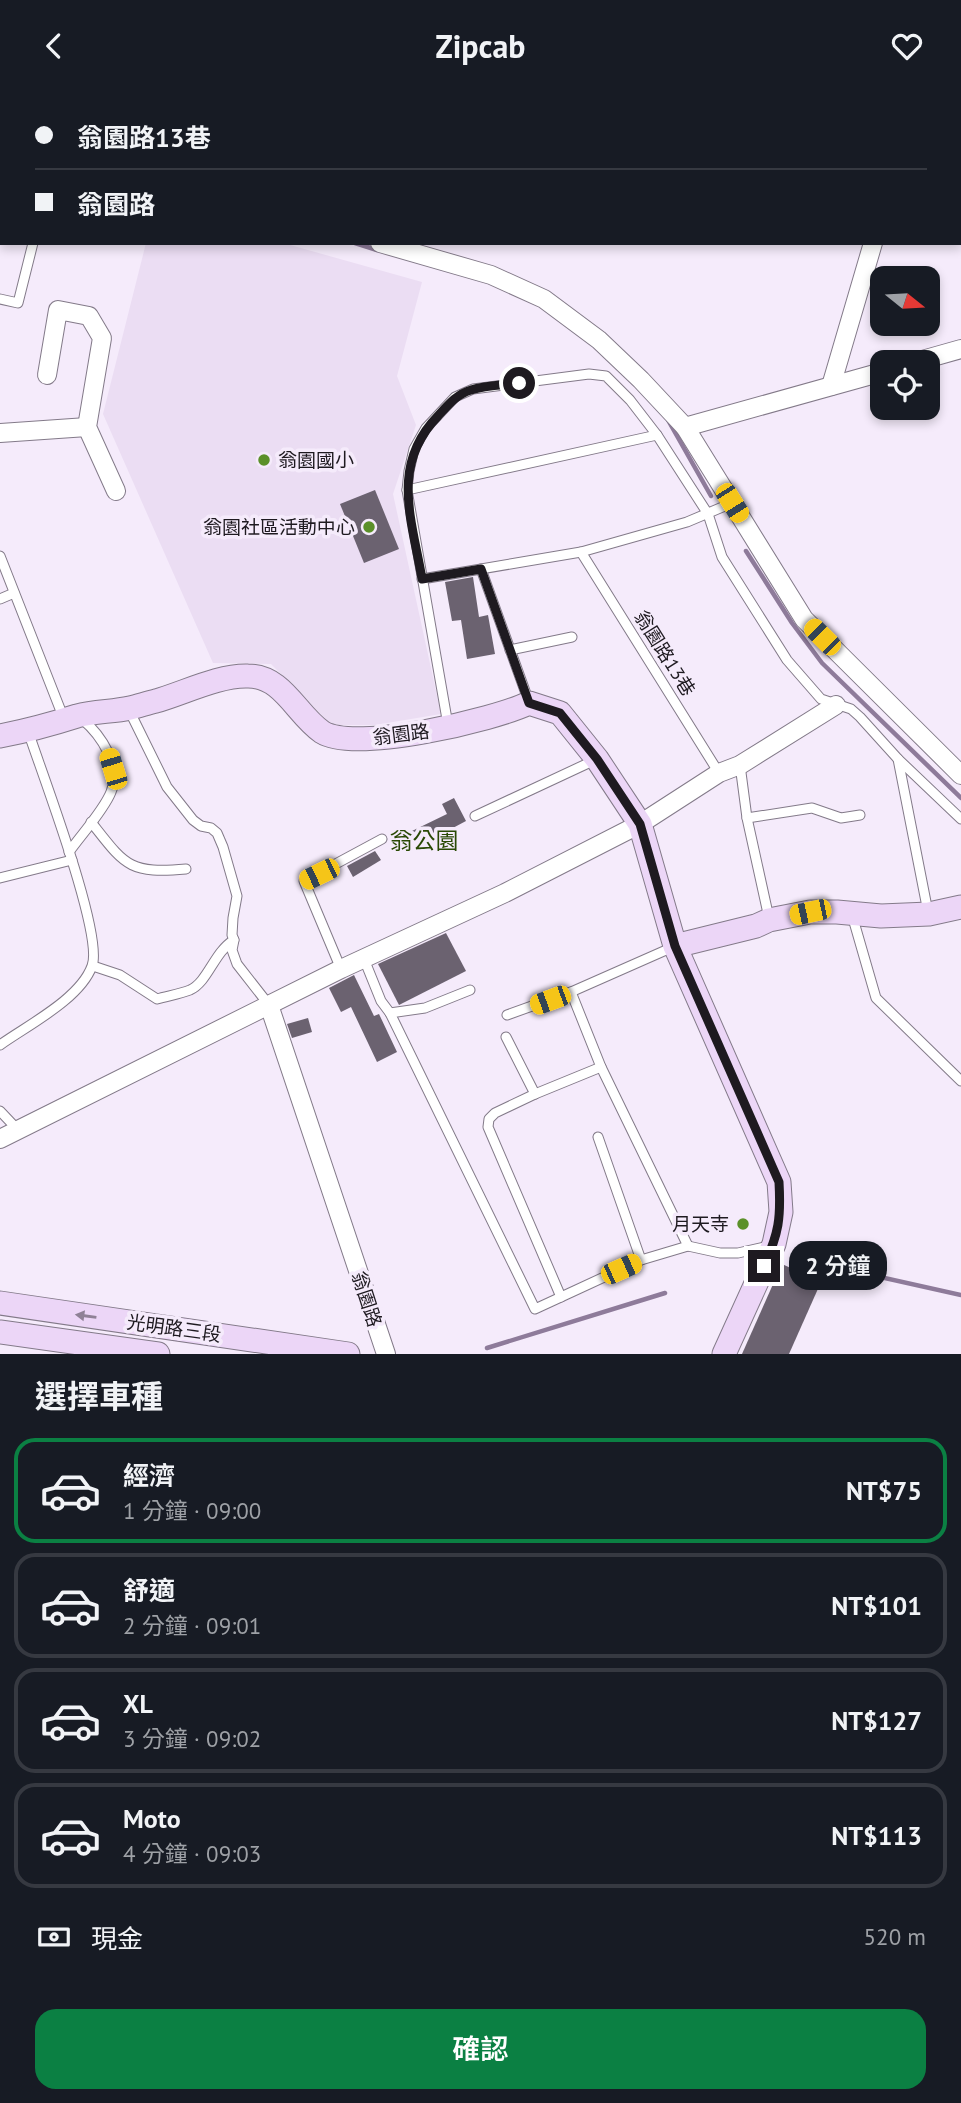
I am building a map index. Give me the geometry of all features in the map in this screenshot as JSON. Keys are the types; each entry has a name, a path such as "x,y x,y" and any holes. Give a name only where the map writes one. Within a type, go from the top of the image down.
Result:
{"street":[{"path":"387,245 491,275 544,299 598,340 641,380 685,427 804,619 961,775"},
{"path":"831,386 872,245"},
{"path":"47,375 58,310 89,316 102,338 87,427 116,491"},
{"path":"940,355 961,349"},
{"path":"685,427 870,375"},
{"path":"0,433 87,427"},
{"name":"翁園路","path":"0,736 105,710 128,708 244,675 261,676 276,684 323,732 337,738 358,740 438,730 516,710 529,703"},
{"path":"529,703 560,713 597,759 640,824 675,946 779,1182 781,1212 774,1244 724,1354"},
{"path":"0,1139 341,969 505,893 640,824 719,773 740,765 836,705"},
{"path":"675,946 810,912 881,916 929,914 961,907"},
{"name":"翁園路","path":"269,1005 386,1354"},
{"name":"光明路三段","path":"0,1303 348,1354"},
{"name":"光明路三段","path":"0,1332 158,1354"}],"lane":[{"path":"0,299 18,303 32,245"},
{"path":"448,727 407,490 414,449 426,428 456,397 473,389 589,374 606,376 630,400 657,435 708,513 722,557 787,660 821,699 851,709 860,717 898,759 961,819"},
{"path":"407,490 657,435"},
{"path":"422,579 581,552 687,522 732,503"},
{"name":"翁園路13巷","path":"581,552 719,773"},
{"path":"0,556 71,718 93,729 106,747 113,769 112,792 71,856 0,878"},
{"path":"481,569 529,703"},
{"path":"0,600 14,593"},
{"path":"510,650 572,637"},
{"name":"翁園路","path":"128,708 167,787 193,820 217,833 237,896 232,950 237,964 269,1005"},
{"path":"0,1045 67,999 93,966 95,954 71,856 28,731"},
{"path":"475,816 597,759"},
{"path":"898,759 929,914"},
{"path":"740,765 747,818 769,921"},
{"path":"747,818 812,808 841,818 860,815"},
{"path":"91,822 124,862 140,869 186,869"},
{"path":"341,969 304,881 382,839"},
{"path":"851,913 876,998 961,1081"},
{"path":"93,966 120,975 157,999 192,989 218,954 234,940"},
{"path":"507,1015 571,992 675,946"},
{"path":"364,959 381,1001 390,1013 535,1309 641,1260 688,1245 720,1253 738,1254 774,1244"},
{"path":"390,1013 425,1008 470,990"},
{"path":"571,992 601,1067 688,1245"},
{"path":"506,1037 535,1094"},
{"path":"561,1297 488,1127 489,1119 495,1113 535,1094 601,1067"},
{"path":"0,1111 18,1130"},
{"path":"598,1137 641,1260"}],"shaded area":[{"name":"翁園國小","path":"145,245 290,245 422,282 397,376 416,425 393,494 441,714 375,725 331,725 271,664 213,663 103,414"}],"building":[{"name":"翁園社區活動中心","path":"375,490 399,549 364,563 340,504"},
{"path":"473,577 479,617 488,615 495,654 467,659 461,620 452,621 445,582"},
{"path":"454,798 466,821 419,846 412,831 447,814 442,804"},
{"path":"375,851 381,860 353,877 347,866"},
{"path":"446,933 466,971 399,1005 378,964"},
{"path":"354,975 374,1016 379,1014 397,1052 377,1062 351,1007 341,1012 329,988"},
{"path":"308,1018 312,1032 292,1038 287,1024"},
{"path":"782,1264 821,1282 789,1354 742,1354"}],"waterway":[{"path":"361,245 377,250"},
{"path":"668,420 711,496"},
{"path":"746,551 792,623 822,663 961,798"},
{"path":"795,1258 961,1295"},
{"path":"487,1348 665,1293"}],"place":[{"name":"翁園國小","path":"264,460"},
{"name":"翁園社區活動中心","path":"369,527"},
{"name":"月天寺","path":"743,1224"}],"district":[{"name":"翁公園","path":"424,841"}],"route":[{"path":"519,383 462,393 426,428 414,449 407,490 422,579 481,569 529,703 560,713 597,759 640,824 675,946 779,1182 781,1212 774,1244 764,1266"}]}
